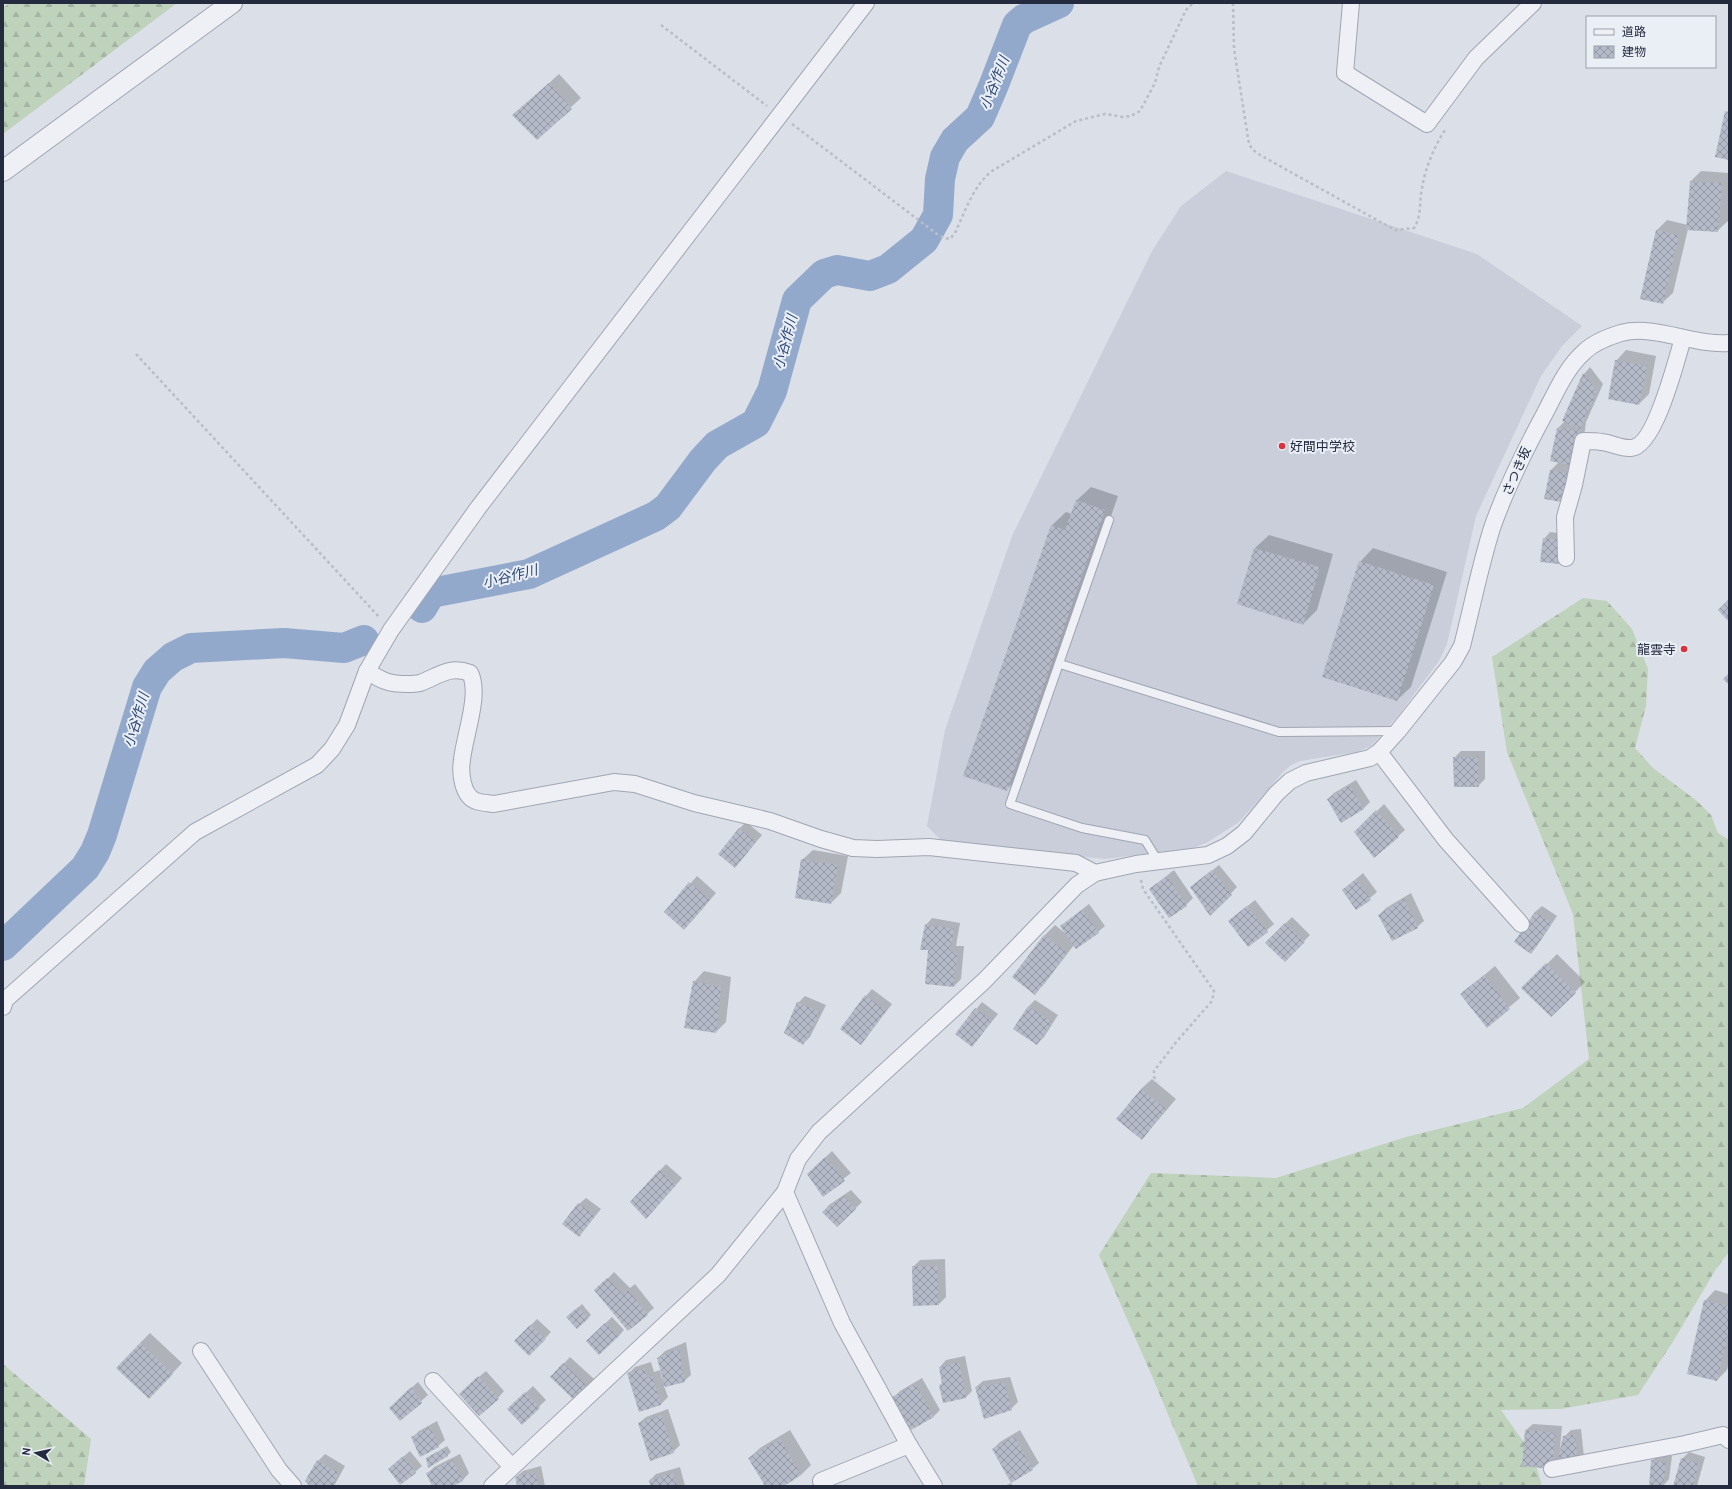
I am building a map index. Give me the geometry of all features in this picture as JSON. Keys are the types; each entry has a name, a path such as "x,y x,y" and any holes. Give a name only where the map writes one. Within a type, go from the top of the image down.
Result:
{"street":[{"path":"3,171 232,3"},
{"path":"3,1007 5,1000 195,832 317,765 332,749 347,725 367,671 391,630 478,508 866,3"},
{"path":"1351,3 1345,73 1427,124 1476,58 1533,3"},
{"name":"さつき坂","path":"1379,752 1398,731 1453,662 1462,646 1492,529 1504,497 1522,457 1567,372 1584,352 1599,341 1623,333 1641,331 1704,343 1729,343"},
{"path":"1566,558 1565,517 1574,486 1583,441 1601,442 1630,449 1637,447 1647,435 1664,404 1683,338"},
{"path":"367,671 380,680 392,684 418,683 439,674 459,669 470,673 473,680 471,721 462,760 462,777 467,793 474,801 494,804 614,782 635,784 694,803 770,821 821,840 853,848 877,849 929,847 1076,863 1095,873"},
{"path":"432,1381 502,1479 718,1275 785,1192 798,1159 819,1132 984,981 1077,885 1095,873 1136,864 1208,855 1226,846 1244,833 1276,794 1290,781 1306,773 1370,758 1379,752 1446,840 1521,924"},
{"path":"785,1192 842,1323 909,1445 934,1486"},
{"path":"201,1351 278,1470 293,1486"},
{"path":"1552,1469 1685,1444 1723,1435 1729,1440"},
{"path":"821,1480 909,1445"}],"lane":[{"path":"1109,520 1010,804 1082,828 1144,840 1158,862"},
{"path":"1060,664 1279,732 1398,731"}],"path":[{"path":"927,227 944,238 950,239 955,233 978,185 984,177 1076,121 1105,114 1123,117 1131,116 1140,111 1155,83 1159,67 1186,10 1193,3"},
{"path":"1234,3 1234,49 1249,144 1253,150 1260,155 1395,230 1414,228 1419,220 1422,188 1429,162 1440,137 1449,124"},
{"path":"136,354 391,630"},
{"path":"1136,864 1144,889 1214,991 1212,1001 1177,1041 1154,1071 1154,1077 1157,1082"}],"shaded area":[{"name":"好間中学校","path":"1226,171 1477,254 1582,326 1562,346 1541,376 1476,516 1447,644 1439,661 1398,716 1371,746 1357,752 1300,761 1291,765 1239,822 1208,842 1193,848 1105,859 943,842 927,826 945,730 1012,536 1152,251 1181,206"}],"green space":[{"path":"9,3 177,3 3,134 3,8"},
{"path":"1583,598 1607,601 1632,629 1648,669 1646,706 1635,748 1653,768 1697,801 1711,815 1718,833 1729,840 1729,1252 1716,1269 1674,1340 1638,1395 1561,1409 1501,1410 1533,1455 1542,1486 1198,1486 1099,1255 1151,1173 1276,1178 1406,1137 1523,1108 1589,1059 1573,914 1507,752 1492,657"},
{"path":"3,1364 91,1439 84,1486 3,1486"}],"building":[{"path":"549,83 572,109 537,140 512,115"},
{"path":"1725,111 1729,112 1729,160 1715,157"},
{"path":"1690,181 1722,183 1718,232 1686,230"},
{"path":"1656,230 1679,235 1663,304 1640,299"},
{"path":"1615,360 1647,366 1639,405 1608,399"},
{"path":"1583,373 1597,391 1580,429 1562,421"},
{"path":"1557,428 1580,429 1575,466 1550,461"},
{"path":"1550,470 1572,474 1567,503 1544,499"},
{"path":"1076,500 1105,510 1007,791 963,776 1051,525 1065,530"},
{"path":"1543,538 1561,540 1559,564 1540,562"},
{"path":"1254,548 1320,567 1303,625 1237,604"},
{"path":"1359,561 1434,585 1397,701 1322,677"},
{"path":"1729,599 1729,622 1718,610"},
{"path":"1729,673 1729,685 1723,679"},
{"path":"1453,757 1478,757 1479,787 1454,787"},
{"path":"1349,785 1364,809 1341,823 1327,799"},
{"path":"1376,810 1399,837 1374,858 1354,832"},
{"path":"739,828 756,842 735,868 718,854"},
{"path":"801,859 838,865 831,904 795,898"},
{"path":"1212,870 1232,895 1210,916 1190,887"},
{"path":"1167,876 1187,906 1169,918 1149,889"},
{"path":"1356,879 1371,900 1356,910 1342,890"},
{"path":"689,882 710,900 684,930 664,912"},
{"path":"1404,899 1418,928 1392,941 1378,915"},
{"path":"1247,906 1268,932 1248,947 1228,921"},
{"path":"1082,910 1099,933 1076,949 1060,926"},
{"path":"1535,912 1552,923 1531,954 1514,942"},
{"path":"1285,923 1305,942 1285,962 1265,943"},
{"path":"925,924 954,929 950,952 957,953 954,987 925,984 928,950 920,950"},
{"path":"1044,935 1067,953 1035,995 1012,977"},
{"path":"1546,963 1576,993 1551,1017 1521,988"},
{"path":"1484,975 1510,1009 1487,1028 1460,994"},
{"path":"693,981 721,987 716,1033 684,1028"},
{"path":"865,995 886,1011 861,1045 840,1029"},
{"path":"797,1002 820,1012 803,1045 784,1033"},
{"path":"1028,1006 1052,1022 1037,1045 1013,1029"},
{"path":"975,1008 992,1021 972,1047 955,1034"},
{"path":"1141,1089 1166,1109 1142,1140 1116,1119"},
{"path":"825,1157 845,1181 823,1197 807,1174"},
{"path":"659,1170 676,1185 646,1219 630,1202"},
{"path":"844,1196 856,1209 837,1227 822,1212"},
{"path":"578,1203 595,1216 579,1237 562,1224"},
{"path":"912,1266 938,1266 939,1305 913,1306"},
{"path":"607,1278 622,1294 617,1298 628,1290 648,1315 628,1331 594,1290"},
{"path":"1704,1300 1729,1306 1729,1329 1717,1381 1687,1374"},
{"path":"578,1307 589,1318 577,1329 566,1317"},
{"path":"605,1323 618,1337 599,1355 586,1341"},
{"path":"530,1325 546,1339 529,1356 514,1341"},
{"path":"140,1343 173,1374 149,1399 116,1368"},
{"path":"679,1348 685,1382 665,1387 657,1358"},
{"path":"959,1362 966,1398 943,1403 939,1385 942,1384 939,1367"},
{"path":"563,1363 588,1387 575,1401 550,1377"},
{"path":"644,1368 647,1378 653,1376 661,1405 639,1412 627,1373"},
{"path":"478,1376 499,1399 479,1416 459,1394"},
{"path":"1004,1383 1012,1410 984,1419 975,1387"},
{"path":"915,1384 934,1417 911,1430 892,1397"},
{"path":"411,1387 422,1403 400,1421 389,1408"},
{"path":"525,1392 540,1408 522,1425 507,1409"},
{"path":"661,1415 674,1453 650,1461 638,1423"},
{"path":"430,1427 439,1447 420,1457 411,1437"},
{"path":"1525,1430 1556,1433 1552,1469 1522,1466"},
{"path":"1575,1435 1578,1464 1558,1459 1563,1436"},
{"path":"1014,1436 1033,1470 1011,1483 992,1449"},
{"path":"780,1439 801,1475 784,1486 765,1486 748,1458"},
{"path":"444,1448 448,1456 428,1468 426,1458"},
{"path":"403,1456 416,1473 400,1485 388,1469"},
{"path":"1681,1458 1699,1463 1693,1486 1673,1486"},
{"path":"317,1460 339,1473 332,1486 310,1486 305,1481"},
{"path":"453,1460 463,1481 453,1486 432,1486 426,1473"},
{"path":"1651,1460 1666,1462 1663,1486 1649,1486"},
{"path":"535,1472 538,1486 517,1486 515,1477"},
{"path":"673,1473 677,1486 650,1486 649,1480"}],"waterway":[{"name":"小谷作川","path":"422,608 431,593 529,574 656,516 668,507 703,460 717,445 756,423 772,391 797,300 824,274 837,270 870,276 888,269 924,240 938,215 940,179 945,157 955,140 980,117 1017,25 1024,19 1059,3"},
{"name":"小谷作川","path":"3,946 85,868 95,852 102,835 147,687 157,671 173,657 191,648 284,643 344,648 364,640"}],"place":[{"name":"好間中学校","path":"1282,446"},
{"name":"龍雲寺","path":"1684,649"}]}
